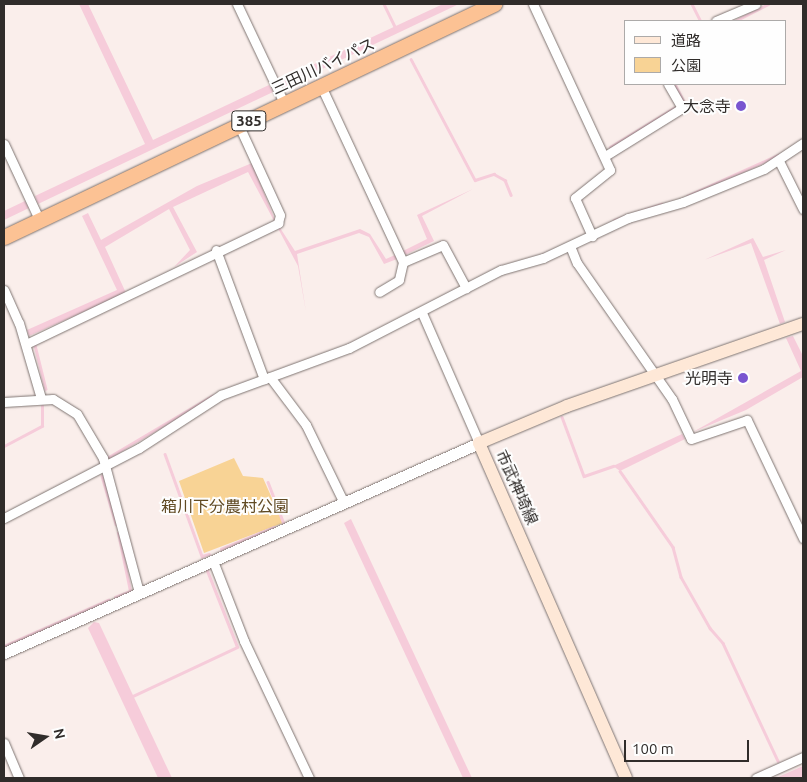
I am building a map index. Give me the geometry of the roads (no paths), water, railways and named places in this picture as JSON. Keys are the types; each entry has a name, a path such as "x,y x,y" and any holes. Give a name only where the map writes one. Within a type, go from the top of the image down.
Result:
{"highway":[{"name":"三田川バイパス","path":"4,237 494,4"}],"main road":[{"name":"市武神埼線","path":"626,778 480,443 656,376 803,324"}],"street":[{"path":"237,4 284,103"},
{"path":"533,4 605,156 609,174 575,198 590,233"},
{"path":"718,20 756,4"},
{"path":"605,156 682,108 669,85"},
{"path":"321,86 403,262 399,280 379,292"},
{"path":"26,344 122,301 216,250 276,224 280,215 239,126"},
{"path":"4,518 105,465 221,395 265,376 317,362 422,313 464,285 570,246 590,233 628,218 683,202 780,160 803,143"},
{"path":"4,144 39,220"},
{"path":"780,160 803,209"},
{"path":"403,262 443,245 464,285"},
{"path":"570,246 577,263 656,376 694,442 747,420 803,538"},
{"path":"216,250 265,376 306,425 344,503"},
{"path":"4,290 26,344 41,398"},
{"path":"4,653 480,443 422,313"},
{"path":"4,402 41,398 65,404 77,414 105,465 140,592"},
{"path":"213,561 244,641 309,778"},
{"path":"4,743 19,778"},
{"path":"756,778 803,757"}],"waterway":[{"path":"384,4 396,29"},
{"path":"692,4 700,20"},
{"path":"737,20 768,4"},
{"path":"411,59 475,180 494,174 505,180 511,195"},
{"path":"676,85 688,109"},
{"path":"610,147 674,108"},
{"path":"687,196 778,155"},
{"path":"614,220 661,204"},
{"path":"35,345 46,389"},
{"path":"107,458 212,396"},
{"path":"4,446 42,426 42,406"},
{"path":"562,417 584,476 613,466"},
{"path":"165,454 202,556 209,554"},
{"path":"620,471 673,547 681,577 710,628 723,643 778,761"},
{"path":"102,476 116,524"},
{"path":"268,482 284,524"},
{"path":"221,549 274,527"},
{"path":"115,597 130,591 118,533"},
{"path":"133,696 237,647 207,571"},
{"path":"4,646 108,600"}],"place":[{"name":"大念寺","path":"741,106"},
{"name":"光明寺","path":"743,378"}],"park label":[{"name":"箱川下分農村公園","path":"225,506"}]}
